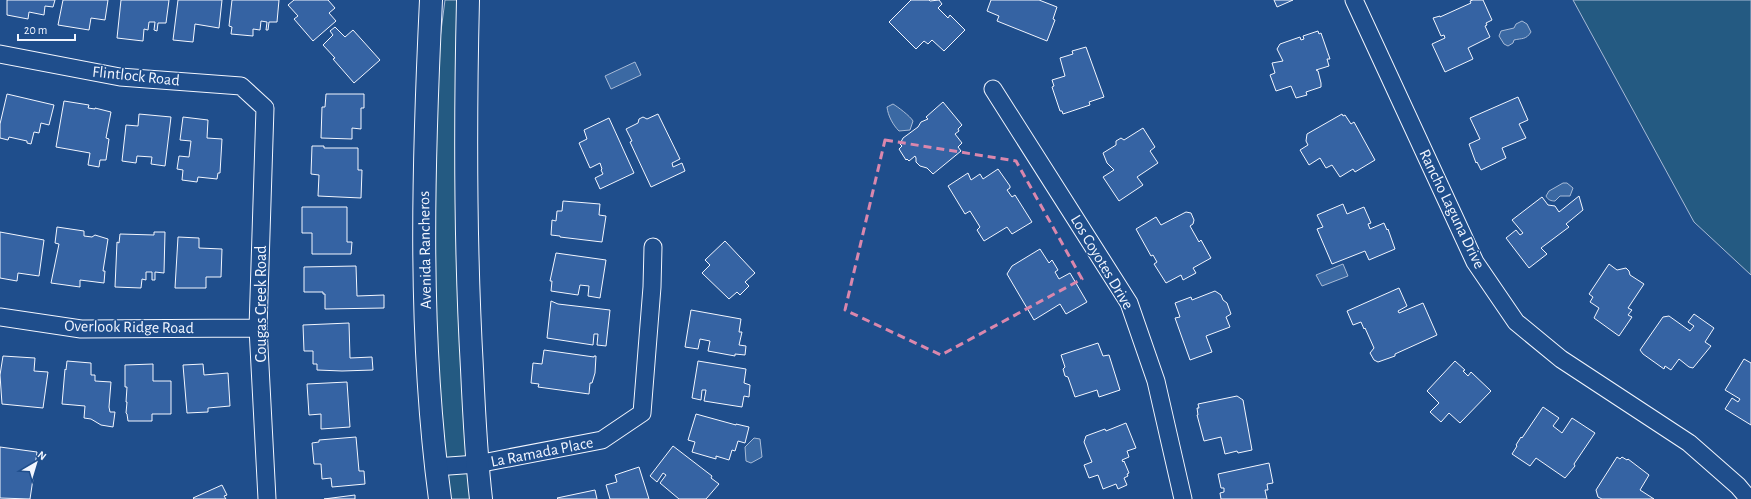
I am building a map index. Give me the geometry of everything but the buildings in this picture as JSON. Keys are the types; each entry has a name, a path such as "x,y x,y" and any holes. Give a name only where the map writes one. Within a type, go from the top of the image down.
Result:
{"main road":[{"name":"Avenida Rancheros","path":"431,0 426,115 423,248 429,396 435,467 440,499"},
{"path":"468,0 466,107 468,305 477,464 481,499"}],"street":[{"name":"Rancho Laguna Drive","path":"1354,0 1475,262 1516,322 1561,359 1689,443 1738,486 1749,499"},
{"name":"Flintlock Road","path":"0,54 120,77 241,86 265,108"},
{"name":"Los Coyotes Drive","path":"994,89 1130,303 1156,381 1183,499"},
{"name":"Cougas Creek Road","path":"265,108 258,328 267,499"},
{"name":"La Ramada Place","path":"435,467 477,464 602,440 642,412 652,287 653,247"},
{"name":"Overlook Ridge Road","path":"0,318 81,329 258,328"}],"highlighted area":[{"path":"885,140 1016,161 1082,279 941,355 845,310"}],"shaded area":[{"path":"445,0 457,0 473,460 440,459 429,124"},
{"path":"1573,0 1751,0 1751,275 1694,222"},
{"path":"1522,21 1527,24 1531,32 1529,35 1524,38 1514,40 1513,43 1508,46 1504,44 1499,36 1501,31 1514,28 1516,24"},
{"path":"635,62 641,75 611,89 605,76"},
{"path":"893,104 907,114 913,121 910,130 899,131 893,123 888,114 887,107"},
{"path":"1563,183 1567,183 1573,188 1570,196 1560,196 1555,201 1546,196 1549,191"},
{"path":"1343,264 1348,276 1322,286 1316,275"},
{"path":"754,438 760,439 762,457 751,463 746,461 745,447"},
{"path":"475,470 477,499 443,499 440,473"}]}
